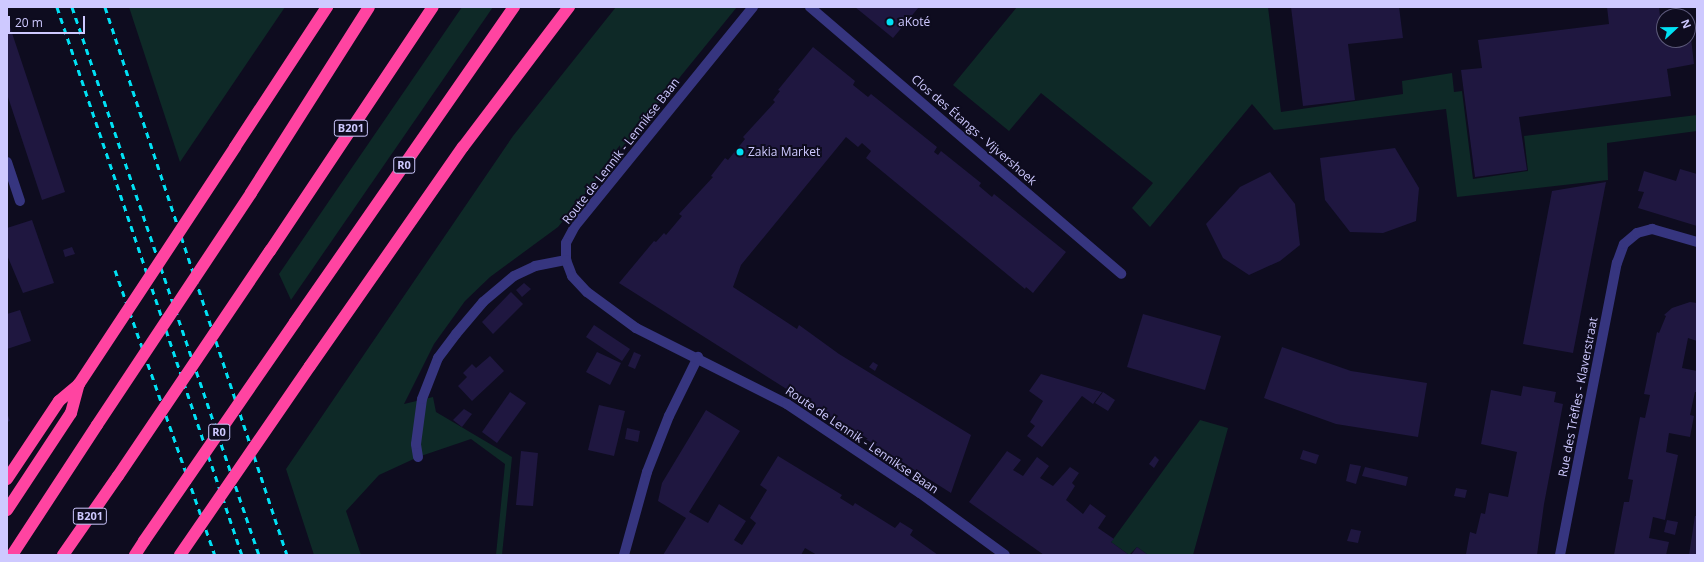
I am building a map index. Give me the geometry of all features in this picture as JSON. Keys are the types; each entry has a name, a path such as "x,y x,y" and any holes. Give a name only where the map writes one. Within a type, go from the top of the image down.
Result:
{"highway":[{"path":"7,510 70,413 79,384 327,7"},
{"path":"12,555 251,193 368,7"},
{"name":"B201","path":"63,555 270,251 433,7"},
{"name":"R0","path":"135,555 514,7"},
{"path":"180,555 463,147 569,7"},
{"path":"7,479 59,401 79,384"}],"street":[{"name":"Route de Lennik - Lennikse Baan","path":"753,7 575,226 566,243 566,260 572,276 587,292 636,328 698,357 787,404 920,493 1005,555"},
{"name":"Clos des Étangs - Vijvershoek","path":"810,7 1121,274"},
{"path":"7,162 20,201"},
{"name":"Rue des Trèfles - Klaverstraat","path":"1560,555 1617,263 1624,244 1637,233 1652,229 1697,242"},
{"path":"418,457 416,444 422,399 438,358 456,334 483,302 514,276 535,266 566,260"},
{"path":"624,555 650,465 668,416 698,357"}],"green space":[{"path":"129,7 285,7 180,162"},
{"path":"462,7 493,7 291,300 279,274"},
{"path":"616,7 737,7 558,227 490,277 465,301 434,344 404,404 433,397 436,412 512,457 502,555 496,555 505,464 471,439 418,457 379,475 346,511 361,555 314,555 286,469 513,136"},
{"path":"1017,7 1268,7 1281,112 1403,94 1402,81 1452,73 1454,92 1462,91 1473,179 1528,171 1524,136 1697,115 1697,131 1607,143 1608,180 1457,197 1446,109 1274,130 1252,104 1150,227 1132,208 1153,183 1041,93 1009,131 953,85"},
{"path":"1200,420 1228,428 1193,555 1148,555 1137,547 1129,555 1111,542"}],"building":[{"name":"aKoté","path":"855,7 919,7 893,38"},
{"path":"1291,7 1399,7 1403,38 1348,44 1355,100 1303,106"},
{"path":"1607,7 1659,7 1656,8 1656,48 1692,48 1694,64 1667,69 1671,96 1519,117 1527,170 1475,177 1461,70 1482,68 1478,40 1609,24"},
{"path":"10,27 65,192 42,200 7,94 7,28"},
{"path":"813,47 855,81 853,85 868,97 871,94 937,147 934,152 938,155 941,151 981,183 979,186 992,197 994,194 1066,252 1033,293 1026,287 1025,289 866,158 871,151 862,143 858,147 846,137 741,265 733,287 797,329 799,325 839,354 971,435 951,493 619,283 654,241 656,242 664,233 666,235 682,216 679,214 713,177 711,176 725,158 728,160 745,139 743,137 775,102 773,100 780,91 778,90"},
{"path":"1395,148 1419,188 1416,221 1383,233 1350,232 1325,200 1320,158"},
{"path":"1680,169 1697,174 1697,226 1638,208 1644,192 1638,191 1644,171 1676,181"},
{"path":"1270,172 1295,204 1300,245 1280,261 1249,275 1223,258 1206,224 1240,187"},
{"path":"1606,182 1573,353 1523,344 1552,191"},
{"path":"32,220 54,283 23,293 7,255 7,228"},
{"path":"72,247 75,254 65,257 63,250"},
{"path":"524,283 531,289 522,297 516,290"},
{"path":"511,292 523,304 493,334 482,322"},
{"path":"1690,302 1697,303 1697,341 1688,338 1682,368 1697,371 1697,392 1695,392 1690,415 1694,416 1690,437 1669,433 1666,452 1678,455 1665,520 1653,517 1649,538 1669,542 1666,555 1614,555 1624,502 1629,502 1633,480 1628,479 1640,417 1645,418 1650,395 1644,394 1657,332 1659,333 1666,316 1664,315 1672,308"},
{"path":"20,310 31,341 7,349 7,314"},
{"path":"1143,314 1221,336 1205,390 1127,367"},
{"path":"594,325 630,349 622,361 586,337"},
{"path":"1282,347 1351,371 1427,383 1418,437 1336,424 1264,398"},
{"path":"597,352 621,363 610,385 586,372"},
{"path":"634,352 641,355 635,369 628,366"},
{"path":"490,356 504,371 472,401 458,386 467,377 463,373 472,364 476,368"},
{"path":"873,362 878,365 875,371 869,367"},
{"path":"1041,374 1102,392 1093,404 1082,396 1042,447 1027,436 1035,426 1030,422 1043,401 1029,391"},
{"path":"1523,386 1556,392 1554,402 1563,404 1544,504 1537,555 1466,554 1470,532 1476,534 1481,513 1485,514 1489,493 1508,497 1517,452 1481,444 1491,390 1521,396"},
{"path":"510,392 526,403 497,443 482,432"},
{"path":"1103,392 1115,400 1108,411 1095,403"},
{"path":"599,405 625,411 614,456 588,450"},
{"path":"464,409 472,414 462,427 453,420"},
{"path":"706,410 740,431 689,512 708,523 719,504 746,521 734,540 742,545 756,523 750,518 767,490 760,485 778,456 842,495 840,498 853,506 855,503 895,528 900,522 913,530 910,535 938,555 817,555 805,548 801,555 663,555 686,518 658,501 662,483"},
{"path":"7,413 10,421 7,422"},
{"path":"627,428 640,431 638,442 625,439"},
{"path":"1303,450 1319,455 1316,464 1300,459"},
{"path":"521,451 538,453 533,506 516,505"},
{"path":"1007,451 1021,460 1013,470 1023,476 1037,457 1049,466 1040,478 1053,486 1070,467 1079,473 1072,483 1075,486 1066,500 1083,514 1090,504 1106,516 1098,528 1114,539 1111,542 1129,555 1044,555 969,502"},
{"path":"1155,456 1159,460 1154,468 1149,464"},
{"path":"1350,464 1361,466 1356,484 1346,481"},
{"path":"1365,467 1408,477 1406,486 1362,476"},
{"path":"1456,488 1467,490 1465,498 1454,496"},
{"path":"1695,516 1697,516 1697,555 1689,555"},
{"path":"1667,520 1678,522 1675,535 1664,532"},
{"path":"1351,529 1361,531 1358,543 1347,541"},
{"path":"1137,547 1148,555 1131,555"}],"railway":[{"path":"57,7 242,555"},
{"path":"72,7 259,555"},
{"path":"105,7 287,555"},
{"path":"115,270 215,555"}],"place":[{"name":"aKoté","path":"890,22"},
{"name":"Zakia Market","path":"740,152"}]}
